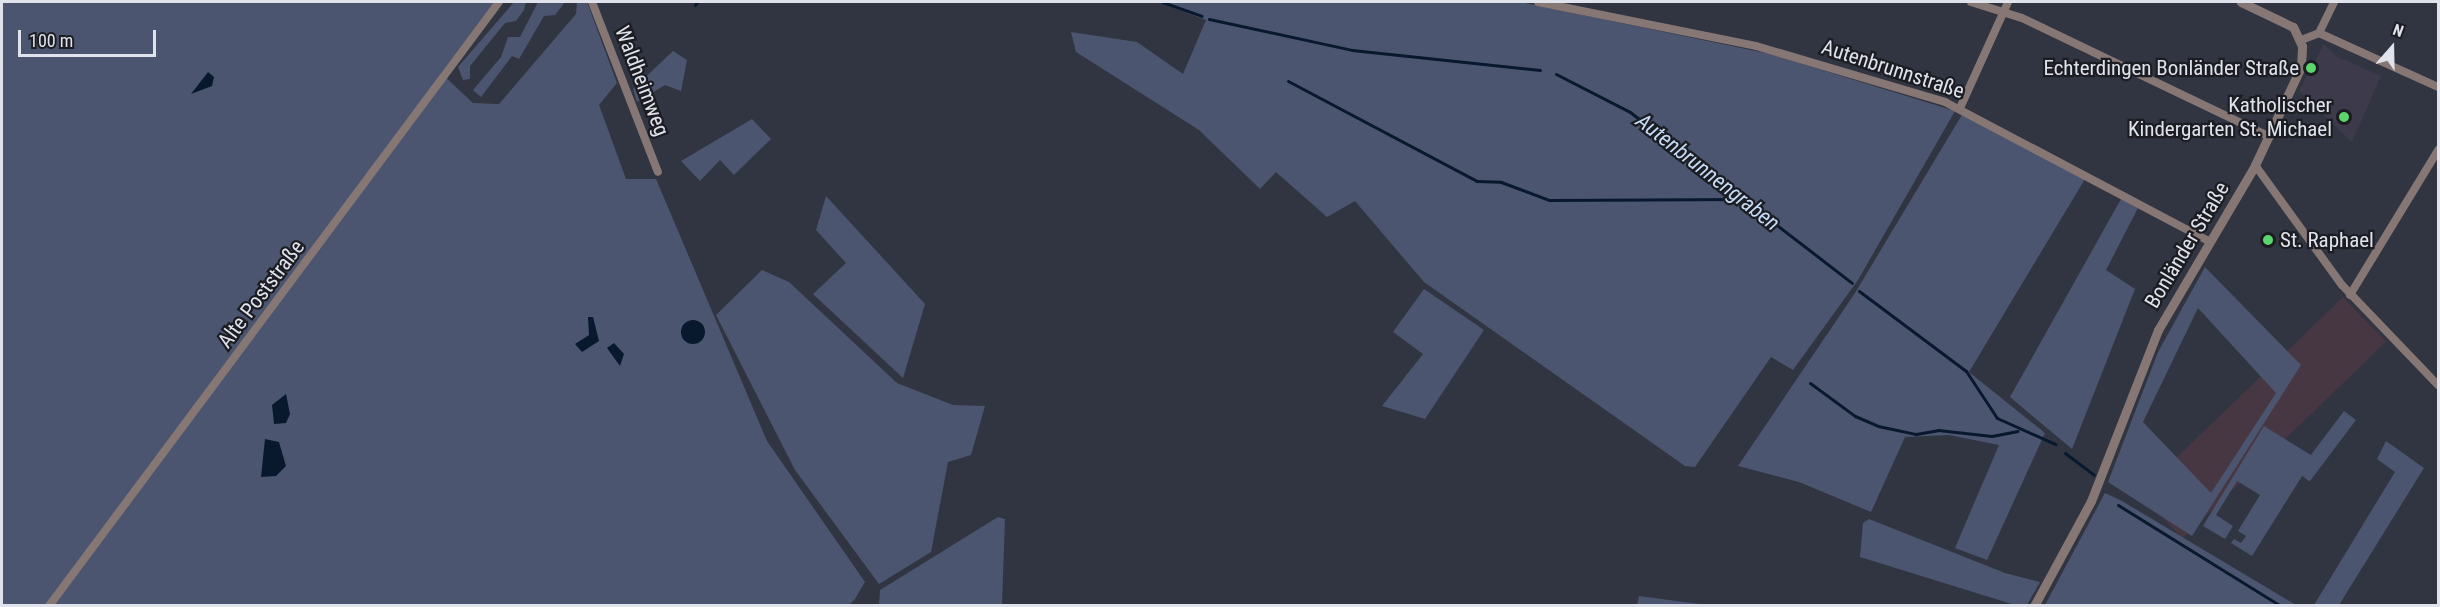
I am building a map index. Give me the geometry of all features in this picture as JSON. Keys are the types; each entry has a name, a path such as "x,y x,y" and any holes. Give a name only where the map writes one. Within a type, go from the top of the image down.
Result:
{"street":[{"name":"Alte Poststraße","path":"49,606 499,2"},
{"name":"Waldheimweg","path":"592,2 658,172"},
{"name":"Autenbrunnstraße","path":"1538,2 1567,4 1756,46 1960,108 2210,242"},
{"path":"1971,2 2005,12 2270,137"},
{"path":"1960,108 2008,2"},
{"path":"2241,2 2287,22 2301,40 2319,33 2334,2"},
{"path":"2319,33 2439,87"},
{"name":"Bonländer Straße","path":"2034,606 2073,538 2153,340 2270,137 2301,68 2301,40"},
{"path":"2350,295 2439,150"},
{"path":"2255,165 2350,295 2439,385"}],"shaded area":[{"path":"2,2 495,2 441,73 473,103 499,104 576,14 577,2 587,2 617,83 599,105 626,179 656,179 767,441 865,582 855,599 848,606 2,605"},
{"path":"514,2 526,2 524,10 516,21 505,23 470,66 470,79 463,80 458,67"},
{"path":"538,2 565,2 555,15 544,16 519,59 512,56 481,97 473,90 501,57 508,37 520,37"},
{"path":"1157,2 1520,2 1770,54 1955,111 1858,280 1793,370 1771,357 1695,467 1685,466 1424,282 1355,201 1327,217 1276,172 1260,189 1199,130 1076,52 1071,32 1137,42 1183,74 1206,20"},
{"name":"Katholischer Kindergarten St. Michael","path":"2324,44 2336,56 2381,76 2352,142 2299,91"},
{"path":"673,51 687,60 681,91 665,85 637,102 633,89"},
{"path":"208,72 214,77 212,86 191,94"},
{"path":"1963,113 2085,179 1969,372 2045,433 1987,560 1955,548 1999,445 1949,435 1905,437 1871,512 1799,482 1738,466 1855,293"},
{"path":"752,119 771,139 734,175 720,160 700,181 681,161"},
{"path":"826,196 925,304 903,378 813,294 846,263 816,230"},
{"path":"2121,199 2138,208 2106,270 2135,289 2072,449 2010,397"},
{"path":"2205,267 2301,365 2192,536 2108,482 2158,352","holes":["2198,308 2276,393 2211,493 2143,422"]},
{"path":"762,270 789,282 897,383 953,405 985,406 971,455 948,462 931,552 879,584 795,470 716,315"},
{"path":"1424,289 1484,330 1425,419 1382,406 1423,354 1393,332"},
{"path":"2343,297 2386,342 2182,538 2139,494"},
{"path":"588,317 593,317 599,341 582,352 575,344 589,335"},
{"path":"693,320 702,323 705,332 702,341 693,344 684,341 681,332 684,323"},
{"path":"614,343 624,354 620,366 607,348"},
{"path":"286,394 290,414 286,423 274,424 272,405"},
{"path":"2344,411 2356,420 2310,482 2298,472"},
{"path":"2264,426 2314,457 2252,556 2231,543 2234,539 2241,543 2246,536 2238,531 2260,495 2237,481 2216,515 2233,526 2225,539 2203,526"},
{"path":"265,439 279,442 286,466 276,476 261,477"},
{"path":"2386,441 2424,468 2339,605 2314,605 2395,472 2377,459"},
{"path":"2105,493 2122,501 2296,605 2045,605"},
{"path":"998,517 1005,519 1002,605 879,605 880,590"},
{"path":"1869,519 2005,573 2040,582 2027,605 2015,605 1860,557 1863,523"},
{"path":"1639,596 1707,605 1637,605"}],"waterway":[{"name":"Autenbrunnengraben","path":"1162,2 1202,16"},
{"name":"Autenbrunnengraben","path":"1209,19 1352,50 1540,70"},
{"name":"Autenbrunnengraben","path":"1556,74 1630,112 1852,283"},
{"path":"1288,81 1477,181 1501,182 1549,200 1743,199"},
{"name":"Autenbrunnengraben","path":"1859,291 1966,371 1997,418 2055,444"},
{"path":"1810,383 1855,416 1878,426 1916,434 1938,430 1992,436 2018,431"},
{"name":"Autenbrunnengraben","path":"2065,453 2094,475"},
{"name":"Autenbrunnengraben","path":"2118,505 2281,606"}],"place":[{"name":"Echterdingen Bonländer Straße","path":"2311,68"},
{"name":"Katholischer Kindergarten St. Michael","path":"2344,117"},
{"name":"St. Raphael","path":"2268,240"}]}
